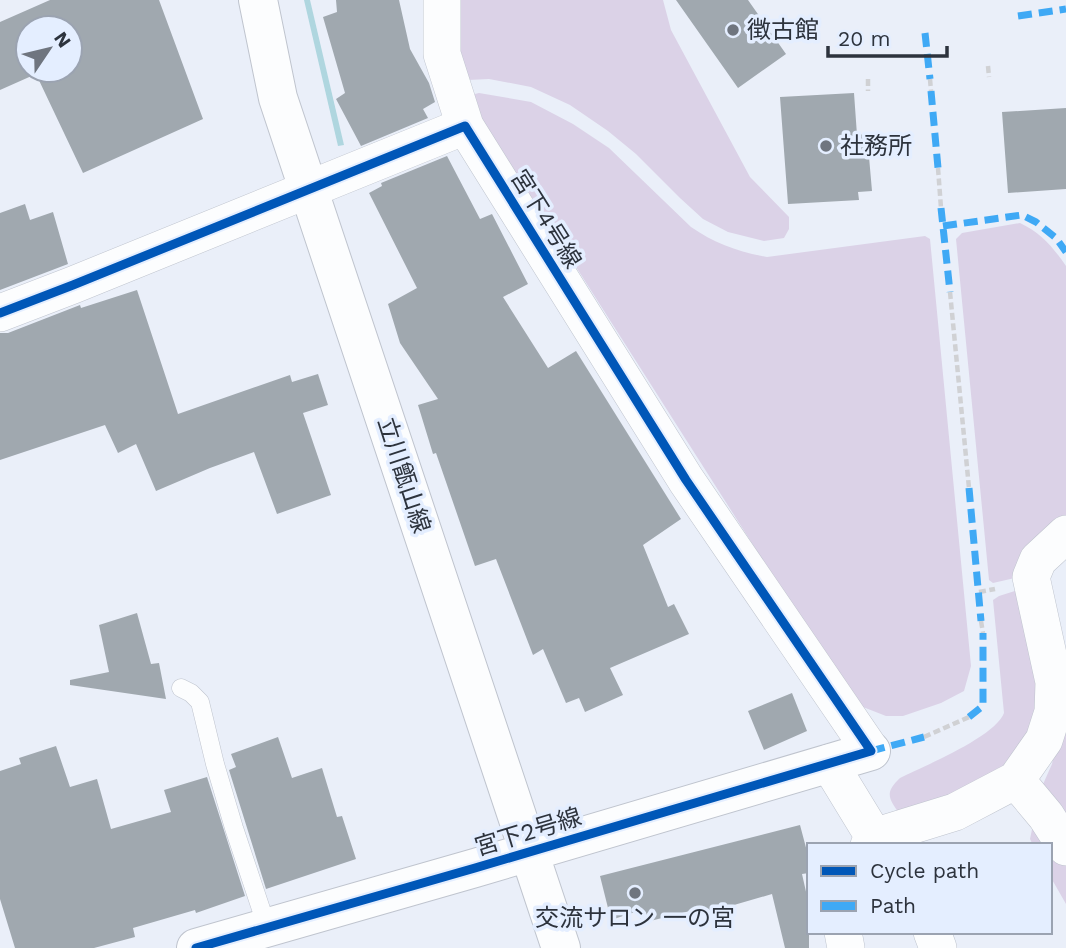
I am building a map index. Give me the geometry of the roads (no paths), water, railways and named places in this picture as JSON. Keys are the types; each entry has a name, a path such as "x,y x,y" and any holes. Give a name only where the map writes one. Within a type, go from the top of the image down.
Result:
{"street":[{"name":"立川甑山線","path":"258,0 278,99 561,948"},
{"name":"宮下4号線","path":"442,0 442,54 465,126 686,480 871,751"},
{"path":"0,313 465,126"},
{"path":"829,763 874,842 955,812 1016,779 1044,740 1053,712 1054,682 1031,577 1038,560 1066,534"},
{"name":"宮下2号線","path":"196,948 871,751"},
{"path":"1016,779 1046,816 1066,847"}],"lane":[{"path":"181,688 200,702 215,764 267,927"}],"water":[{"path":"304,0 310,0 344,145 338,146"}],"place":[{"name":"徴古館","path":"733,30"},
{"name":"社務所","path":"826,146"},
{"name":"交流サロン 一の宮","path":"635,893"}]}
